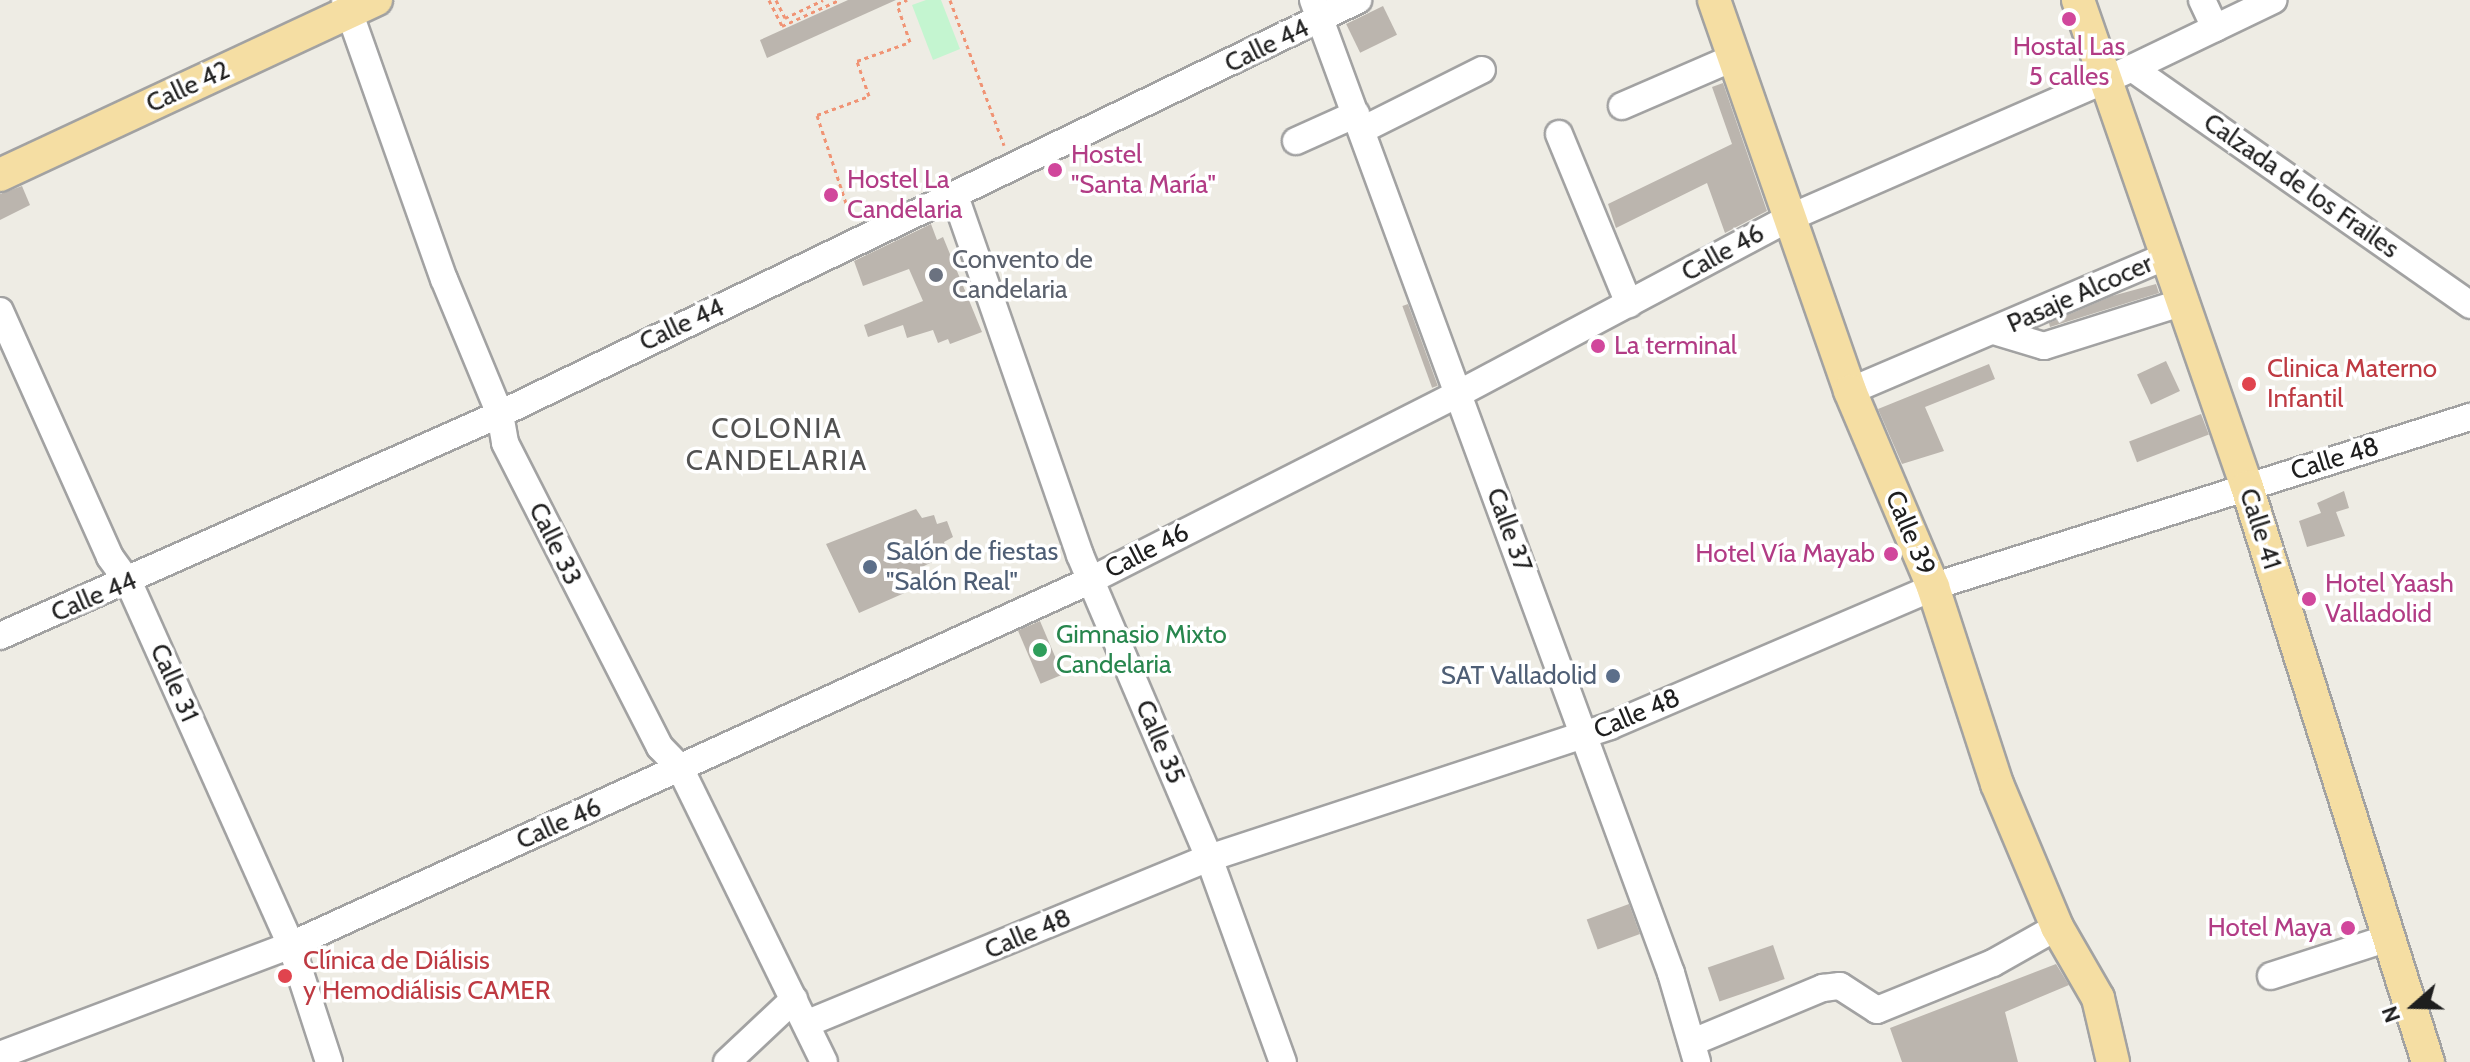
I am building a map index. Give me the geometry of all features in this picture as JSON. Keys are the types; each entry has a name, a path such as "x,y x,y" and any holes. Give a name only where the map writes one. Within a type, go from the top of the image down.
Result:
{"main road":[{"name":"Calle 39","path":"1714,0 1787,219 1850,391 1933,587 1997,784 2057,927 2098,998 2113,1062"},
{"name":"Calle 41","path":"2078,0 2120,73 2180,303 2247,487 2428,1062"},
{"name":"Calle 42","path":"0,175 357,4"}],"street":[{"name":"Calle 44","path":"0,636 129,583 500,414 1012,168 1317,10 1358,0"},
{"path":"2202,0 2215,28"},
{"name":"Calle 46","path":"0,1055 46,1052 291,945 1091,580 1460,393 1787,219 2120,73 2273,0"},
{"name":"Calle 33","path":"357,4 444,279 500,414 505,443 570,576 660,747 680,768 808,1023 824,1062"},
{"name":"Calle 37","path":"1317,10 1460,393 1695,1052"},
{"path":"1622,106 1733,58"},
{"path":"1296,141 1359,122 1482,70"},
{"name":"Calzada de los Frailes","path":"2120,73 2470,305"},
{"path":"1559,134 1629,304"},
{"name":"Calle 35","path":"955,196 1091,580 1209,858 1283,1062"},
{"name":"Pasaje Alcocer","path":"1850,391 2166,256"},
{"name":"Pasaje Alcocer","path":"1994,331 2044,346 2180,303"},
{"name":"Calle 31","path":"0,311 110,557 129,583 291,945 329,1062"},
{"name":"Calle 48","path":"808,1023 1209,858 1348,809 1584,736 1933,587 2470,417"},
{"path":"1695,1052 1823,988 1840,986 1877,1010 1993,963 2057,927"},
{"path":"2271,976 2389,938"},
{"path":"727,1062 794,999"}],"path":[{"path":"769,0 782,26 839,0"},
{"path":"776,0 785,18 823,0"},
{"path":"859,241 817,115 869,96 857,61 910,42 896,2 907,0"},
{"path":"950,0 1012,168"}],"green space":[{"path":"926,0 941,0 960,49 933,60 912,5"}],"building":[{"path":"848,0 896,0 767,58 760,40"},
{"path":"1383,6 1397,35 1360,53 1346,24"},
{"path":"1723,83 1767,211 1725,233 1707,183 1616,228 1608,204 1732,144 1712,87"},
{"path":"22,186 30,205 0,220 0,194"},
{"name":"Convento de Candelaria","path":"931,224 937,240 943,237 982,332 950,344 948,339 938,343 933,330 907,338 903,325 868,337 864,325 923,301 909,269 863,286 854,261"},
{"path":"2156,284 2159,293 2050,327 2049,323 2112,296"},
{"path":"1408,304 1438,386 1432,388 1402,306"},
{"path":"2166,361 2180,391 2151,404 2137,375"},
{"path":"1989,364 1995,379 1925,407 1944,451 1902,464 1878,409"},
{"path":"2201,414 2209,435 2137,462 2129,442"},
{"path":"2344,491 2349,508 2336,512 2345,536 2307,547 2299,521 2321,513 2317,503"},
{"path":"916,509 922,518 934,515 937,524 947,521 953,537 944,542 948,554 920,568 925,584 859,613 826,544"},
{"name":"Gimnasio Mixto Candelaria","path":"1040,621 1063,674 1041,684 1018,630"},
{"path":"1629,904 1640,934 1598,949 1587,919"},
{"path":"1773,945 1785,979 1719,1002 1708,967"},
{"path":"2056,964 2069,985 2005,1012 2018,1062 1902,1062 1890,1028"}],"place":[{"name":"Hostal Las 5 calles","path":"2069,19"},
{"name":"Hostel \"Santa María\"","path":"1055,170"},
{"name":"Hostel La Candelaria","path":"831,195"},
{"name":"Convento de Candelaria","path":"936,275"},
{"name":"La terminal","path":"1598,346"},
{"name":"Clinica Materno Infantil","path":"2249,384"},
{"name":"Hotel Vía Mayab","path":"1891,554"},
{"name":"Salón de fiestas \"Salón Real\"","path":"870,567"},
{"name":"Hotel Yaash Valladolid","path":"2309,599"},
{"name":"Gimnasio Mixto Candelaria","path":"1040,650"},
{"name":"SAT Valladolid","path":"1613,676"},
{"name":"Hotel Maya","path":"2348,928"},
{"name":"Clínica de Diálisis y Hemodiálisis CAMER","path":"285,976"}],"district":[{"name":"COLONIA CANDELARIA","path":"777,444"}]}
